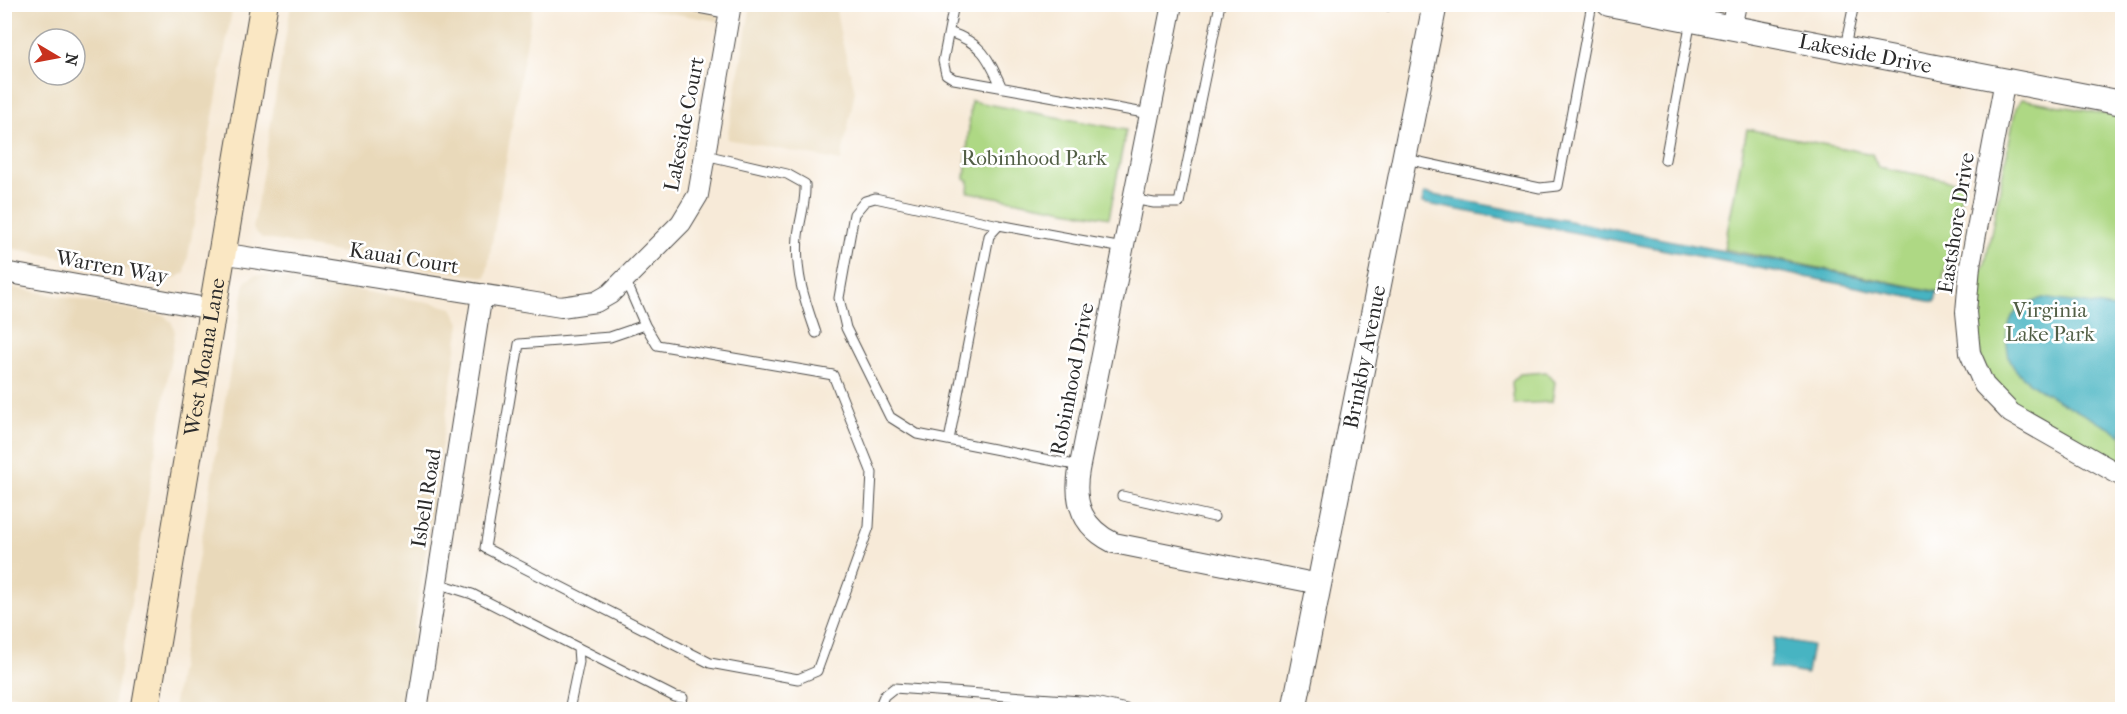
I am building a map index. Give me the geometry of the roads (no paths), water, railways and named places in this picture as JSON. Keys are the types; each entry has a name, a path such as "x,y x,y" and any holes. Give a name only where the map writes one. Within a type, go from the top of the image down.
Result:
{"main road":[{"name":"West Moana Lane","path":"145,710 264,4"}],"street":[{"name":"Robinhood Drive","path":"1172,4 1076,486 1081,514 1100,536 1114,543 1319,584"},
{"name":"Brinkby Avenue","path":"1294,710 1435,4"},
{"name":"Lakeside Drive","path":"1609,4 1691,20 1733,16 1845,50 2122,103"},
{"name":"Lakeside Court","path":"579,306 596,302 610,294 690,211 698,195 731,9"},
{"name":"Eastshore Drive","path":"2005,80 1970,266 1966,312 1970,353 1984,384 2012,413 2122,476"},
{"name":"Kauai Court","path":"221,253 561,307 579,306"},
{"name":"Warren Way","path":"4,272 212,309"},
{"name":"Isbell Road","path":"417,710 482,294"}],"lane":[{"path":"677,4 731,9"},
{"path":"954,4 943,61 946,74 954,79 1150,114"},
{"path":"1132,198 1154,203 1179,203 1220,4"},
{"path":"1404,158 1540,188 1558,186 1593,4"},
{"path":"1845,50 1854,4"},
{"path":"1665,160 1691,20"},
{"path":"949,32 964,37 983,50 1002,88"},
{"path":"705,155 787,174 805,184 806,198 798,234 798,282 816,333"},
{"path":"1080,466 916,434 890,417 846,328 839,298 854,214 865,201 875,198 999,225 1123,248"},
{"path":"949,440 989,236 999,225"},
{"path":"625,279 645,325 657,345 833,375 872,473 869,527 817,671 798,679 710,663 485,548 519,344 610,337 645,325"},
{"path":"1122,496 1214,517"},
{"path":"437,583 472,594 675,697 683,698"},
{"path":"569,710 579,662 578,648"},
{"path":"878,710 884,696 894,688 1095,702 1131,710"}],"water":[{"path":"1424,193 1937,292 1935,302 1422,203"},
{"path":"2043,298 2122,309 2122,435 2050,396 2015,369 2009,356 2007,339 2012,316 2024,305"},
{"path":"1774,638 1812,645 1807,674 1769,667"}],"park label":[{"name":"Robinhood Park","path":"1034,158"},
{"name":"Virginia Lake Park","path":"2050,322"}]}
